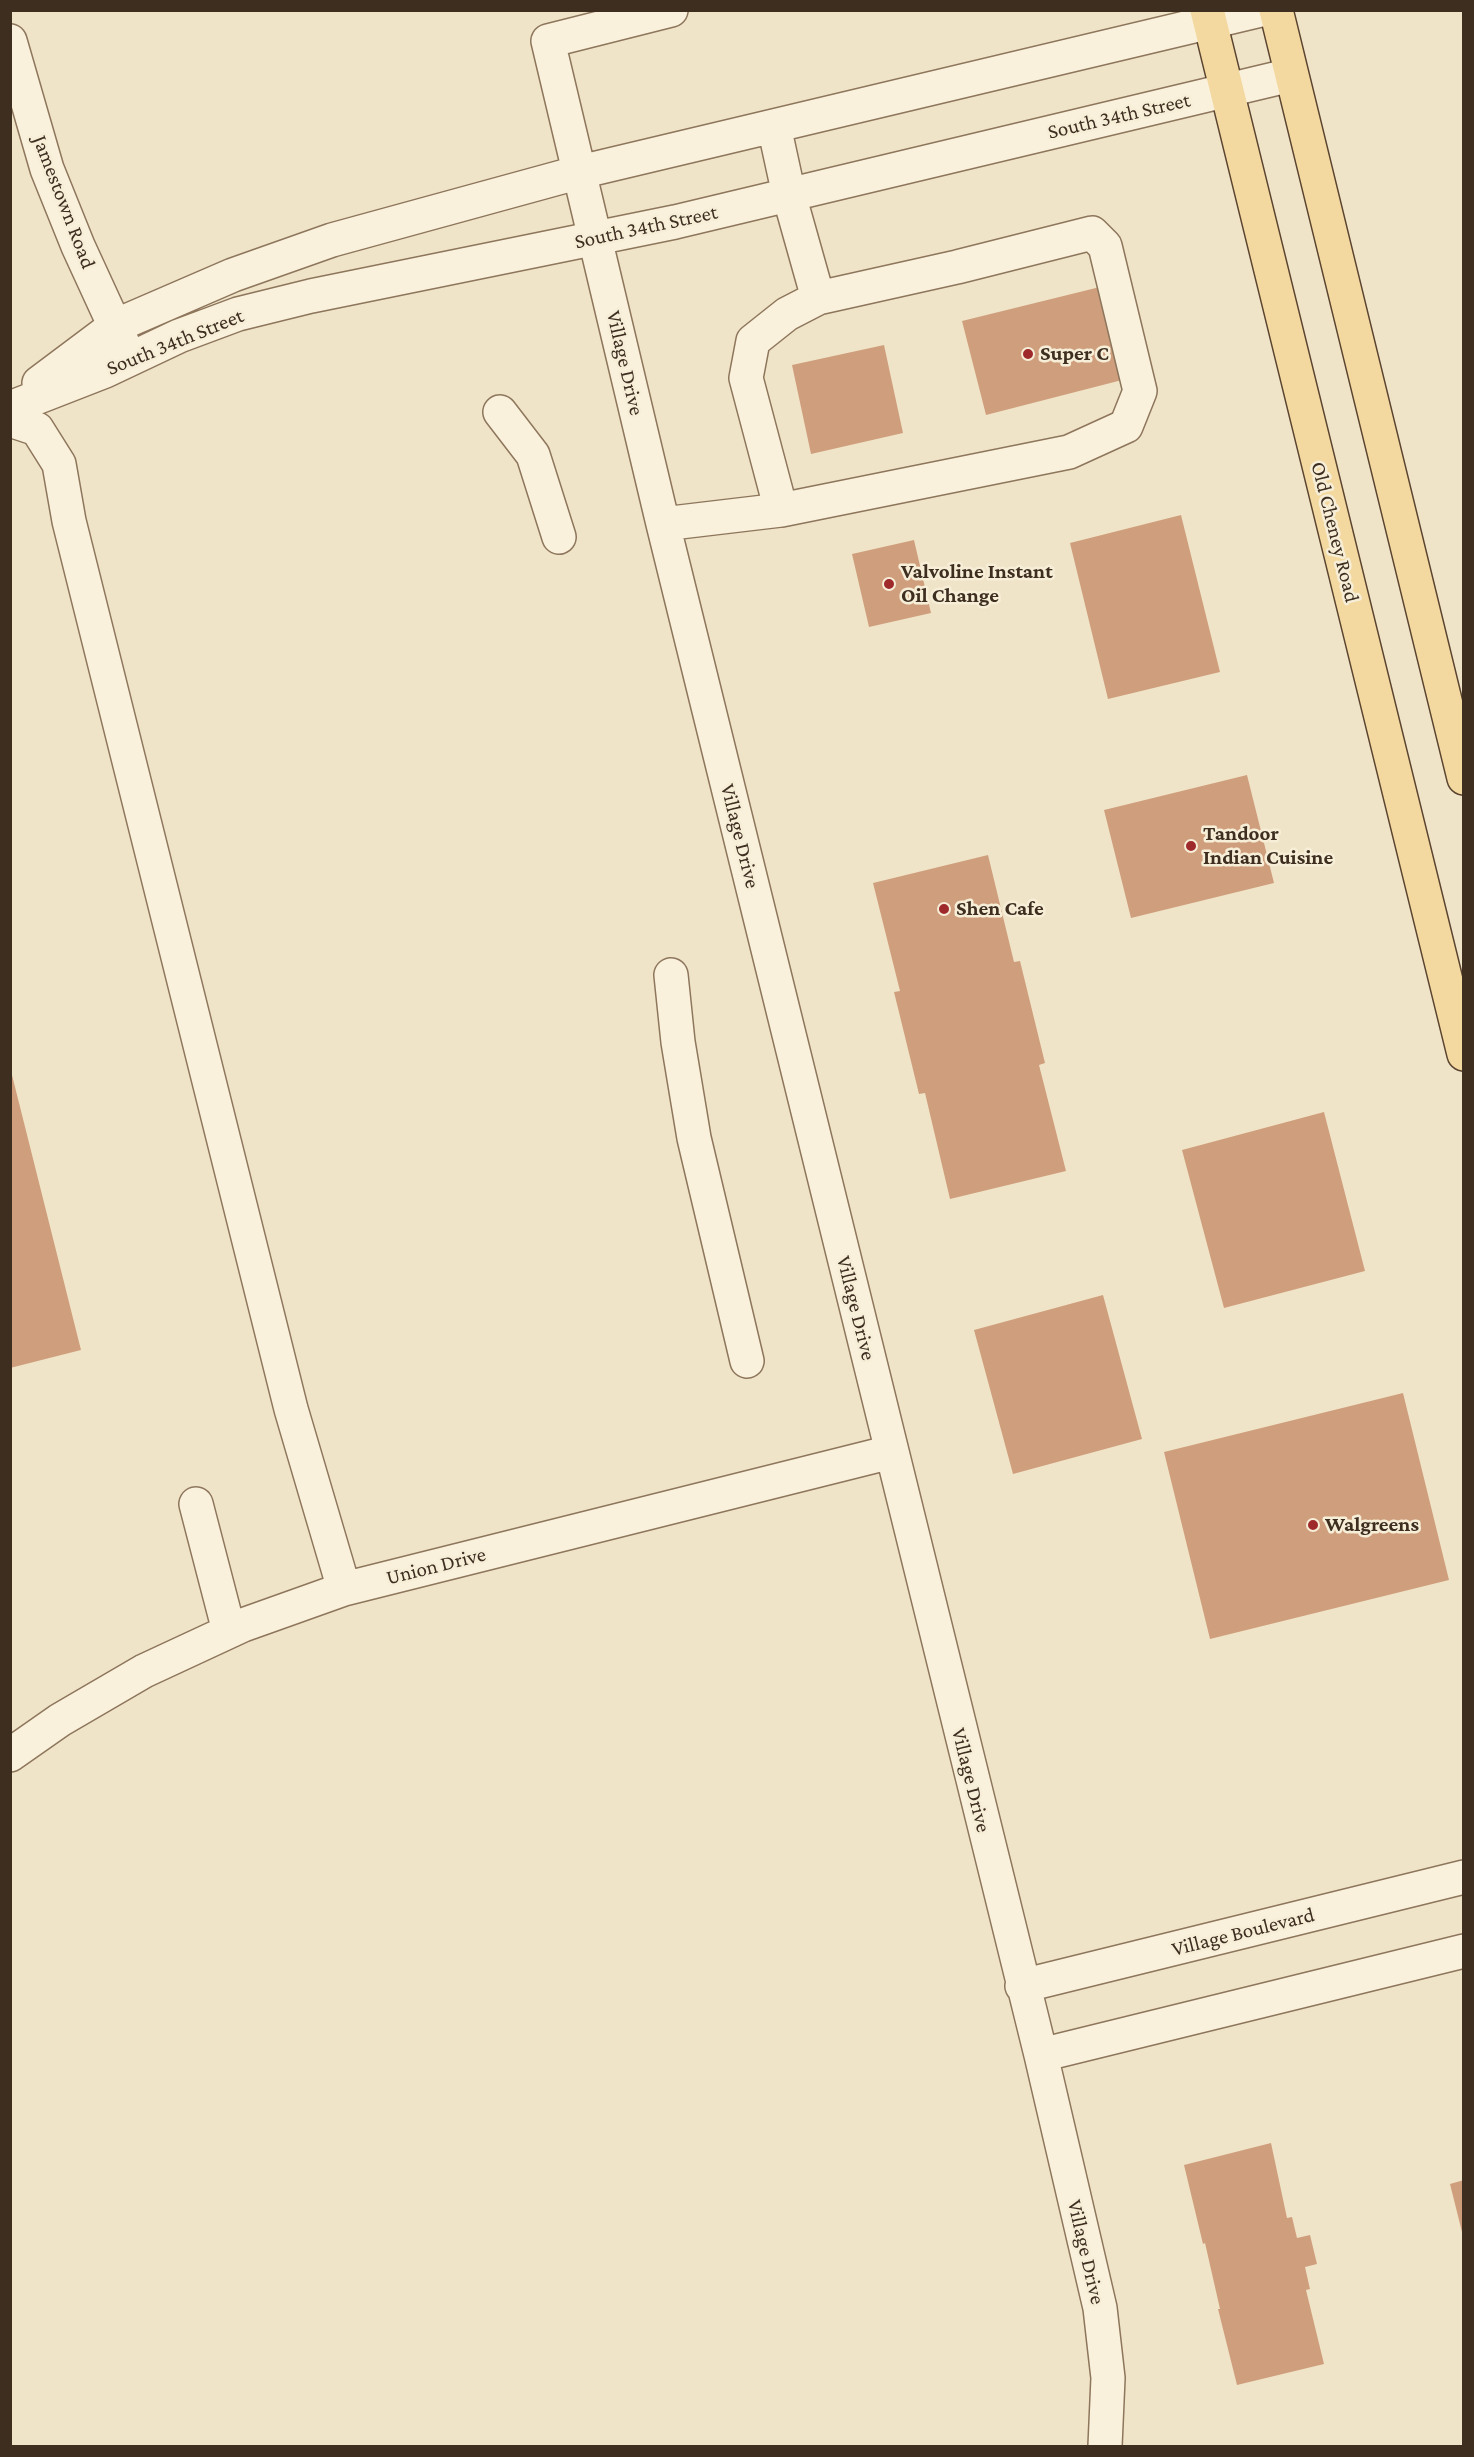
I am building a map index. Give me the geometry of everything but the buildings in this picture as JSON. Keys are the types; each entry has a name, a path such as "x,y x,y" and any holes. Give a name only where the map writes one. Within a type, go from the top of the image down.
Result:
{"main road":[{"path":"1276,10 1464,778"},
{"name":"Old Cheney Road","path":"1208,17 1464,1054"}],"street":[{"name":"Village Drive","path":"671,10 548,41 663,524 1022,1986 1041,2055 1100,2308 1108,2378 1105,2446"},
{"name":"South 34th Street","path":"10,402 66,364 115,326 233,274 332,240 580,171 774,126 1208,17 1261,10"},
{"name":"Jamestown Road","path":"10,41 47,169 78,246 130,358"},
{"name":"South 34th Street","path":"10,408 179,336 238,314 311,296 596,238 789,195 1291,75"},
{"path":"774,126 789,195 818,298"},
{"path":"663,524 781,510 1069,452 1126,426 1140,391 1105,246 1092,233 957,267 818,298 787,314 753,341 746,378 781,510"},
{"path":"500,412 533,455 559,537"},
{"path":"10,420 37,429 59,464 69,521 291,1409 344,1589"},
{"path":"671,975 678,1042 694,1138 747,1361"},
{"name":"Union Drive","path":"10,1755 60,1720 144,1671 229,1631 344,1589 891,1452"},
{"path":"196,1504 229,1631"},
{"name":"Village Boulevard","path":"1022,1986 1464,1877"},
{"path":"1041,2055 1464,1951"}],"place":[{"name":"Super C","path":"1028,354"},
{"name":"Valvoline Instant Oil Change","path":"889,584"},
{"name":"Tandoor Indian Cuisine","path":"1191,846"},
{"name":"Shen Cafe","path":"944,909"},
{"name":"Walgreens","path":"1313,1525"}]}
